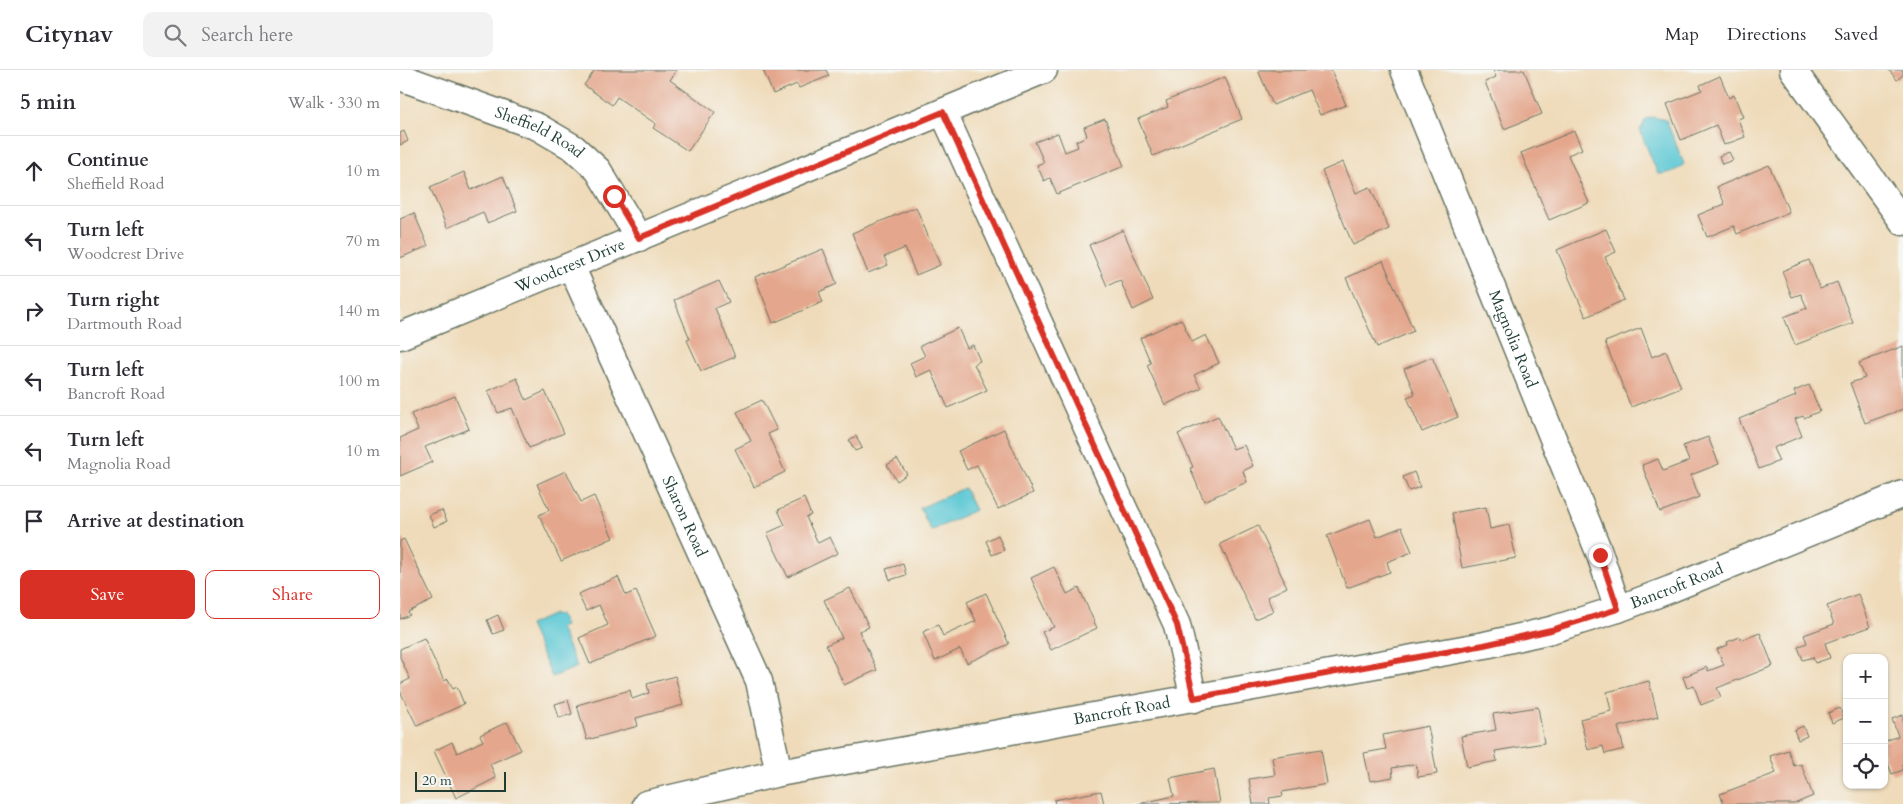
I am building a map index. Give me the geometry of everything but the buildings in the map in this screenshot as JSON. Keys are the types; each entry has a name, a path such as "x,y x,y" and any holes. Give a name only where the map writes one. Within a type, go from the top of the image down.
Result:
{"street":[{"name":"Woodcrest Drive","path":"400,336 1044,70"},
{"name":"Magnolia Road","path":"1404,70 1599,552 1618,609"},
{"path":"1793,70 1903,222"},
{"name":"Sheffield Road","path":"400,77 538,127 574,148 598,170 639,238"},
{"path":"943,112 1177,625 1194,698"},
{"name":"Sharon Road","path":"571,266 757,676 779,773"},
{"name":"Bancroft Road","path":"646,804 779,773 1484,645 1551,630 1618,609 1680,586 1903,494"}],"water":[{"path":"1653,117 1666,120 1684,164 1672,172 1658,174 1640,131 1646,119"},
{"path":"964,488 975,510 931,531 920,508"},
{"path":"554,614 555,616 560,614 565,626 560,628 577,667 552,677 529,625"}],"route":[{"path":"614,196 639,238 943,112 1177,625 1194,698 1484,645 1551,630 1618,609 1600,555"}]}
